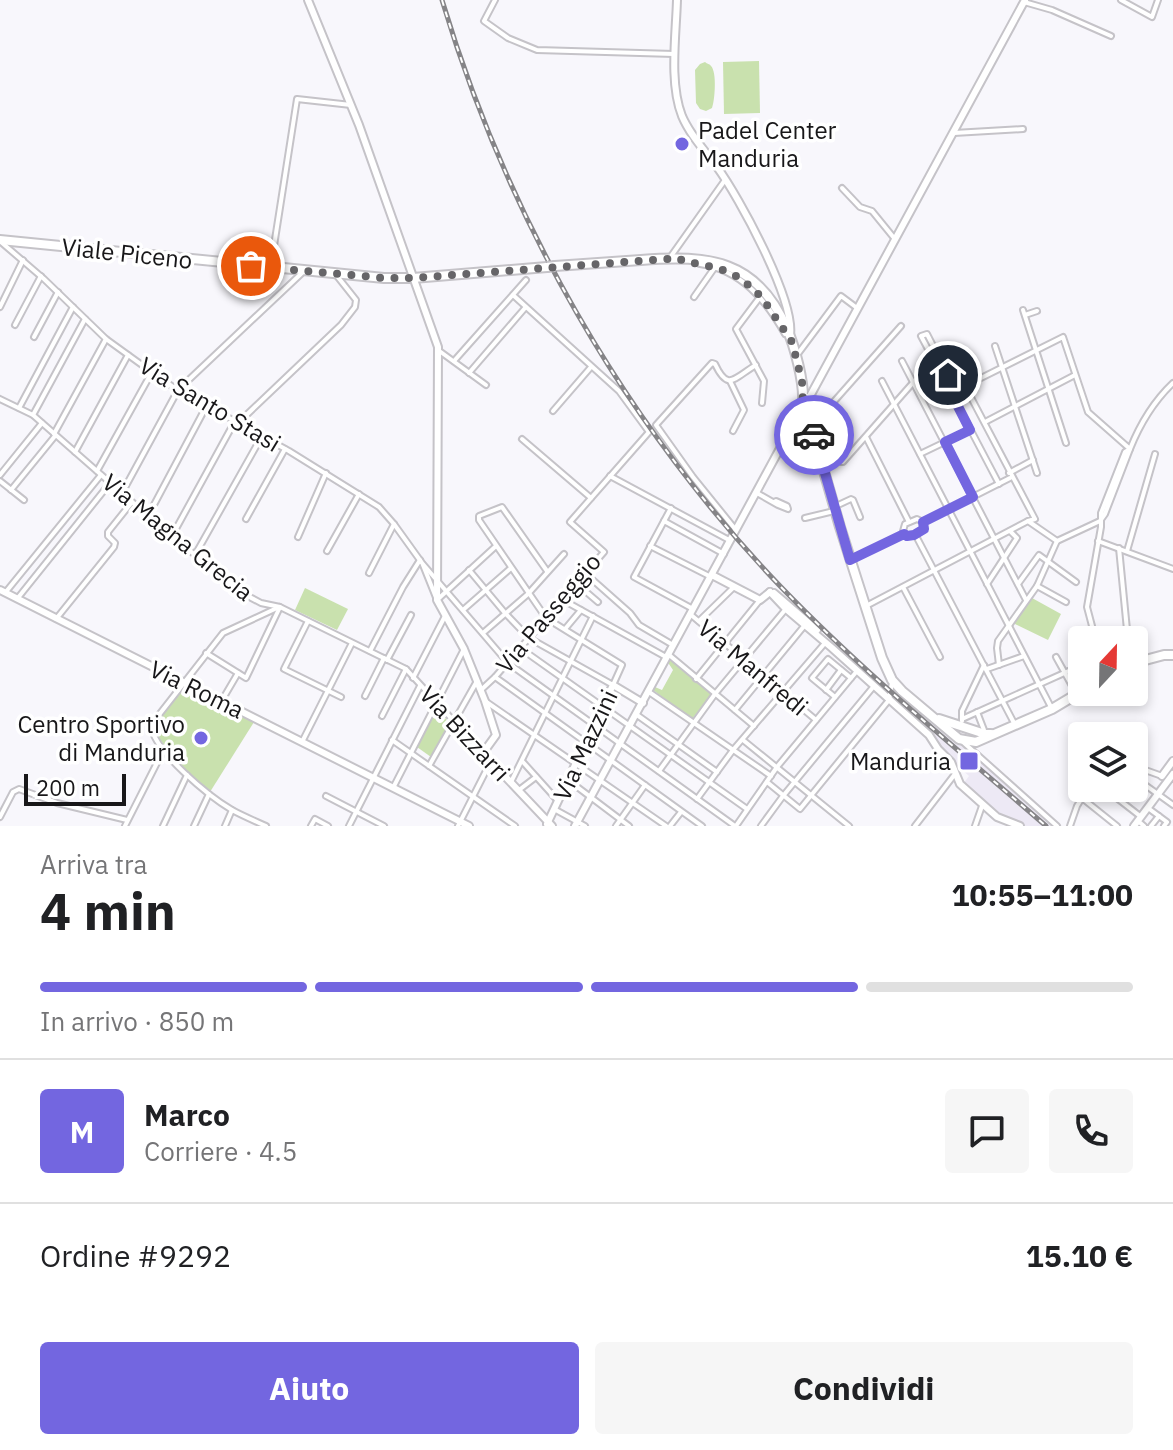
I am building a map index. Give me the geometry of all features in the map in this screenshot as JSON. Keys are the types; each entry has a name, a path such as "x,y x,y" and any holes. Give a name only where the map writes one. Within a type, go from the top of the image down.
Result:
{"main road":[{"name":"Viale Piceno","path":"0,240 384,278 674,258 724,264 755,282 781,308 806,406 820,442 834,509 882,658 892,680 931,715 951,727 959,739 978,739"},
{"path":"1148,659 1173,655"},
{"path":"951,727 962,723 978,739 1068,700"}],"street":[{"path":"308,0 351,105 438,350 437,600 464,649 496,735 483,753"},
{"path":"495,0 484,21 508,38 537,50 675,54"},
{"path":"677,0 675,90 682,116 725,180 753,231 781,291 781,308"},
{"path":"1121,0 1152,17 1158,0"},
{"path":"901,326 812,424 802,417 816,384 1024,1 1111,36"},
{"path":"271,267 297,99 351,105"},
{"path":"952,133 1023,129"},
{"path":"725,180 674,258 715,267 736,276 754,289 791,339"},
{"path":"842,188 860,207 872,211 894,238"},
{"name":"Via Santo Stasi","path":"0,240 106,339 152,372 379,507 508,663 735,826"},
{"path":"0,307 23,260"},
{"path":"694,297 715,267"},
{"path":"122,493 178,390 304,271"},
{"path":"172,536 236,422 352,313 356,300 336,274"},
{"path":"15,325 41,276"},
{"path":"454,361 526,280"},
{"path":"771,300 778,298 781,291"},
{"path":"34,337 58,292"},
{"name":"Via Passeggio","path":"481,690 604,552 570,522 649,432 619,391 513,295"},
{"path":"795,358 841,296 857,308"},
{"path":"760,297 736,329 764,381 762,403"},
{"path":"19,408 73,307"},
{"path":"469,373 525,308"},
{"path":"1037,311 1024,312 1066,443"},
{"path":"33,415 86,319"},
{"path":"865,606 1035,519 965,386 946,378 921,336 927,334 946,378 970,430 999,484"},
{"path":"965,386 1063,337 1088,412 1130,449"},
{"path":"11,490 55,434 106,339"},
{"path":"995,346 1037,473"},
{"path":"438,350 486,385"},
{"path":"75,452 128,355"},
{"path":"820,442 841,462 933,360"},
{"path":"902,361 1027,601"},
{"path":"737,530 656,427 712,363 722,379 730,381 756,365"},
{"path":"553,411 591,367"},
{"path":"3,592 99,473 152,372"},
{"path":"984,422 1075,375"},
{"path":"730,381 744,410 733,431"},
{"path":"882,381 1052,709"},
{"path":"802,383 816,384"},
{"path":"999,665 997,644 1037,586 1057,541 1100,521 1151,408 1173,383"},
{"name":"Via Magna Grecia","path":"0,399 33,415 240,592 261,603 280,607 370,651"},
{"path":"148,516 207,405"},
{"path":"576,824 806,406"},
{"path":"24,500 0,478 42,423"},
{"path":"920,454 970,430"},
{"path":"195,555 262,436"},
{"path":"866,437 909,522"},
{"path":"522,439 591,498"},
{"path":"246,519 285,449"},
{"path":"1127,551 1155,454"},
{"path":"923,522 999,484 1033,460"},
{"path":"298,537 326,473"},
{"path":"610,476 731,541"},
{"path":"17,599 110,483"},
{"path":"757,493 774,502"},
{"path":"327,551 359,494"},
{"path":"805,518 834,509 851,499 860,517"},
{"path":"56,619 116,545 108,532 132,502"},
{"path":"547,571 502,507 479,516 546,618 581,640"},
{"path":"671,508 650,546 760,600"},
{"path":"904,534 903,527 909,522 917,519 923,522"},
{"path":"664,521 724,554"},
{"path":"1028,521 1057,541"},
{"path":"1092,626 1087,607 1100,521"},
{"path":"850,560 904,534 915,534 924,529 923,522"},
{"path":"369,573 394,524"},
{"path":"987,584 1017,538 1010,531"},
{"path":"915,534 1015,725"},
{"path":"1098,541 1173,569"},
{"path":"437,600 496,546"},
{"name":"Via Manfredi","path":"650,546 634,577 692,611 699,621 816,720"},
{"path":"1119,548 1127,626"},
{"path":"483,633 528,594 564,554"},
{"path":"1018,584 1039,555 1076,582"},
{"path":"370,651 403,587 421,561"},
{"name":"Via Santo Stasi","path":"421,561 437,600"},
{"path":"463,610 511,568"},
{"path":"469,570 529,638 643,703"},
{"path":"586,574 630,613 639,625 673,645"},
{"path":"577,584 598,602"},
{"path":"1037,586 1066,602"},
{"path":"699,621 734,587"},
{"path":"903,587 940,657"},
{"name":"Via Roma","path":"3,592 459,824 469,826"},
{"path":"696,679 760,600 770,592"},
{"path":"770,592 929,735 951,762 960,784 997,817 1020,826"},
{"path":"770,592 820,632 826,643"},
{"path":"563,600 667,656 754,726"},
{"path":"206,653 246,678 280,607"},
{"path":"266,826 232,810 187,775 154,736 151,725 223,633 280,607"},
{"path":"659,771 715,694 786,609"},
{"path":"565,629 581,610"},
{"path":"365,696 411,615"},
{"path":"413,678 445,615"},
{"path":"511,782 593,616"},
{"path":"308,621 284,669 341,697"},
{"path":"735,710 805,625"},
{"name":"Via Mazzini","path":"549,825 622,665 581,640"},
{"path":"302,742 352,643"},
{"path":"697,799 733,750 826,643"},
{"path":"520,648 747,809"},
{"path":"393,788 464,649"},
{"name":"Via Bizzarri","path":"370,651 406,669 549,825"},
{"path":"986,667 1024,656"},
{"path":"1056,657 1068,676"},
{"path":"835,697 812,678 828,659 851,678"},
{"path":"962,723 962,711 986,667"},
{"path":"382,716 406,669"},
{"path":"826,690 841,670"},
{"path":"735,826 777,767 857,671"},
{"path":"962,723 977,712 1068,671"},
{"path":"221,702 238,673"},
{"path":"495,677 702,826"},
{"path":"767,782 800,809 889,700 892,680"},
{"path":"429,766 477,681"},
{"path":"349,826 420,686"},
{"path":"769,826 762,824 874,686"},
{"path":"649,692 771,776"},
{"path":"485,701 668,826 681,811"},
{"path":"977,712 978,739 1057,826"},
{"path":"637,715 717,772"},
{"path":"392,740 515,826"},
{"path":"743,740 847,825"},
{"path":"0,817 13,792 19,789 126,823 164,749"},
{"path":"459,824 491,761"},
{"path":"522,761 558,801"},
{"path":"1118,802 1139,822 1169,778 1173,761"},
{"path":"1148,771 1169,778"},
{"path":"915,826 955,774"},
{"path":"163,826 187,775"},
{"path":"519,790 536,777"},
{"path":"568,780 629,826"},
{"path":"616,826 645,785"},
{"path":"1148,788 1173,805"},
{"path":"194,826 209,794"},
{"path":"326,796 371,823 384,826"},
{"path":"1070,826 1080,802"},
{"path":"1087,802 1117,826"},
{"path":"975,826 983,804"},
{"path":"1148,808 1167,822 1164,826"},
{"path":"554,809 576,824 585,826"},
{"path":"225,826 232,810"},
{"path":"1151,826 1159,816"},
{"path":"245,826 249,819"},
{"path":"311,826 315,819 328,826"}],"shaded area":[{"path":"887,685 893,690 897,689 1054,826 1025,826 998,815 963,784 969,776 941,751 939,741 894,700"}],"green space":[{"path":"759,61 760,113 724,114 723,62"},
{"path":"705,62 711,65 715,80 712,108 706,111 696,103 695,70"},
{"path":"305,588 348,609 337,630 295,610"},
{"path":"1032,598 1061,614 1048,640 1013,623"},
{"path":"668,659 711,693 692,719 653,690 655,687 662,690 673,670"},
{"name":"Centro Sportivo di Manduria","path":"181,687 254,722 210,792 178,763 155,733 156,721"},
{"path":"436,709 450,723 431,757 417,747"}],"railway":[{"path":"442,0 500,160 536,238 577,313 671,457 724,524 813,619 911,710 1046,826"}],"way so far":[{"path":"251,266 384,278 679,258 718,268 754,289 792,342 802,381 803,404 808,409 814,435"}],"place":[{"name":"Padel Center Manduria","path":"682,144"},
{"name":"Centro Sportivo di Manduria","path":"201,738"},
{"name":"Manduria","path":"969,761"}],"route":[{"path":"814,435 850,560 904,534 914,535 924,529 923,522 973,497 945,442 970,430 944,379 948,375"}]}
